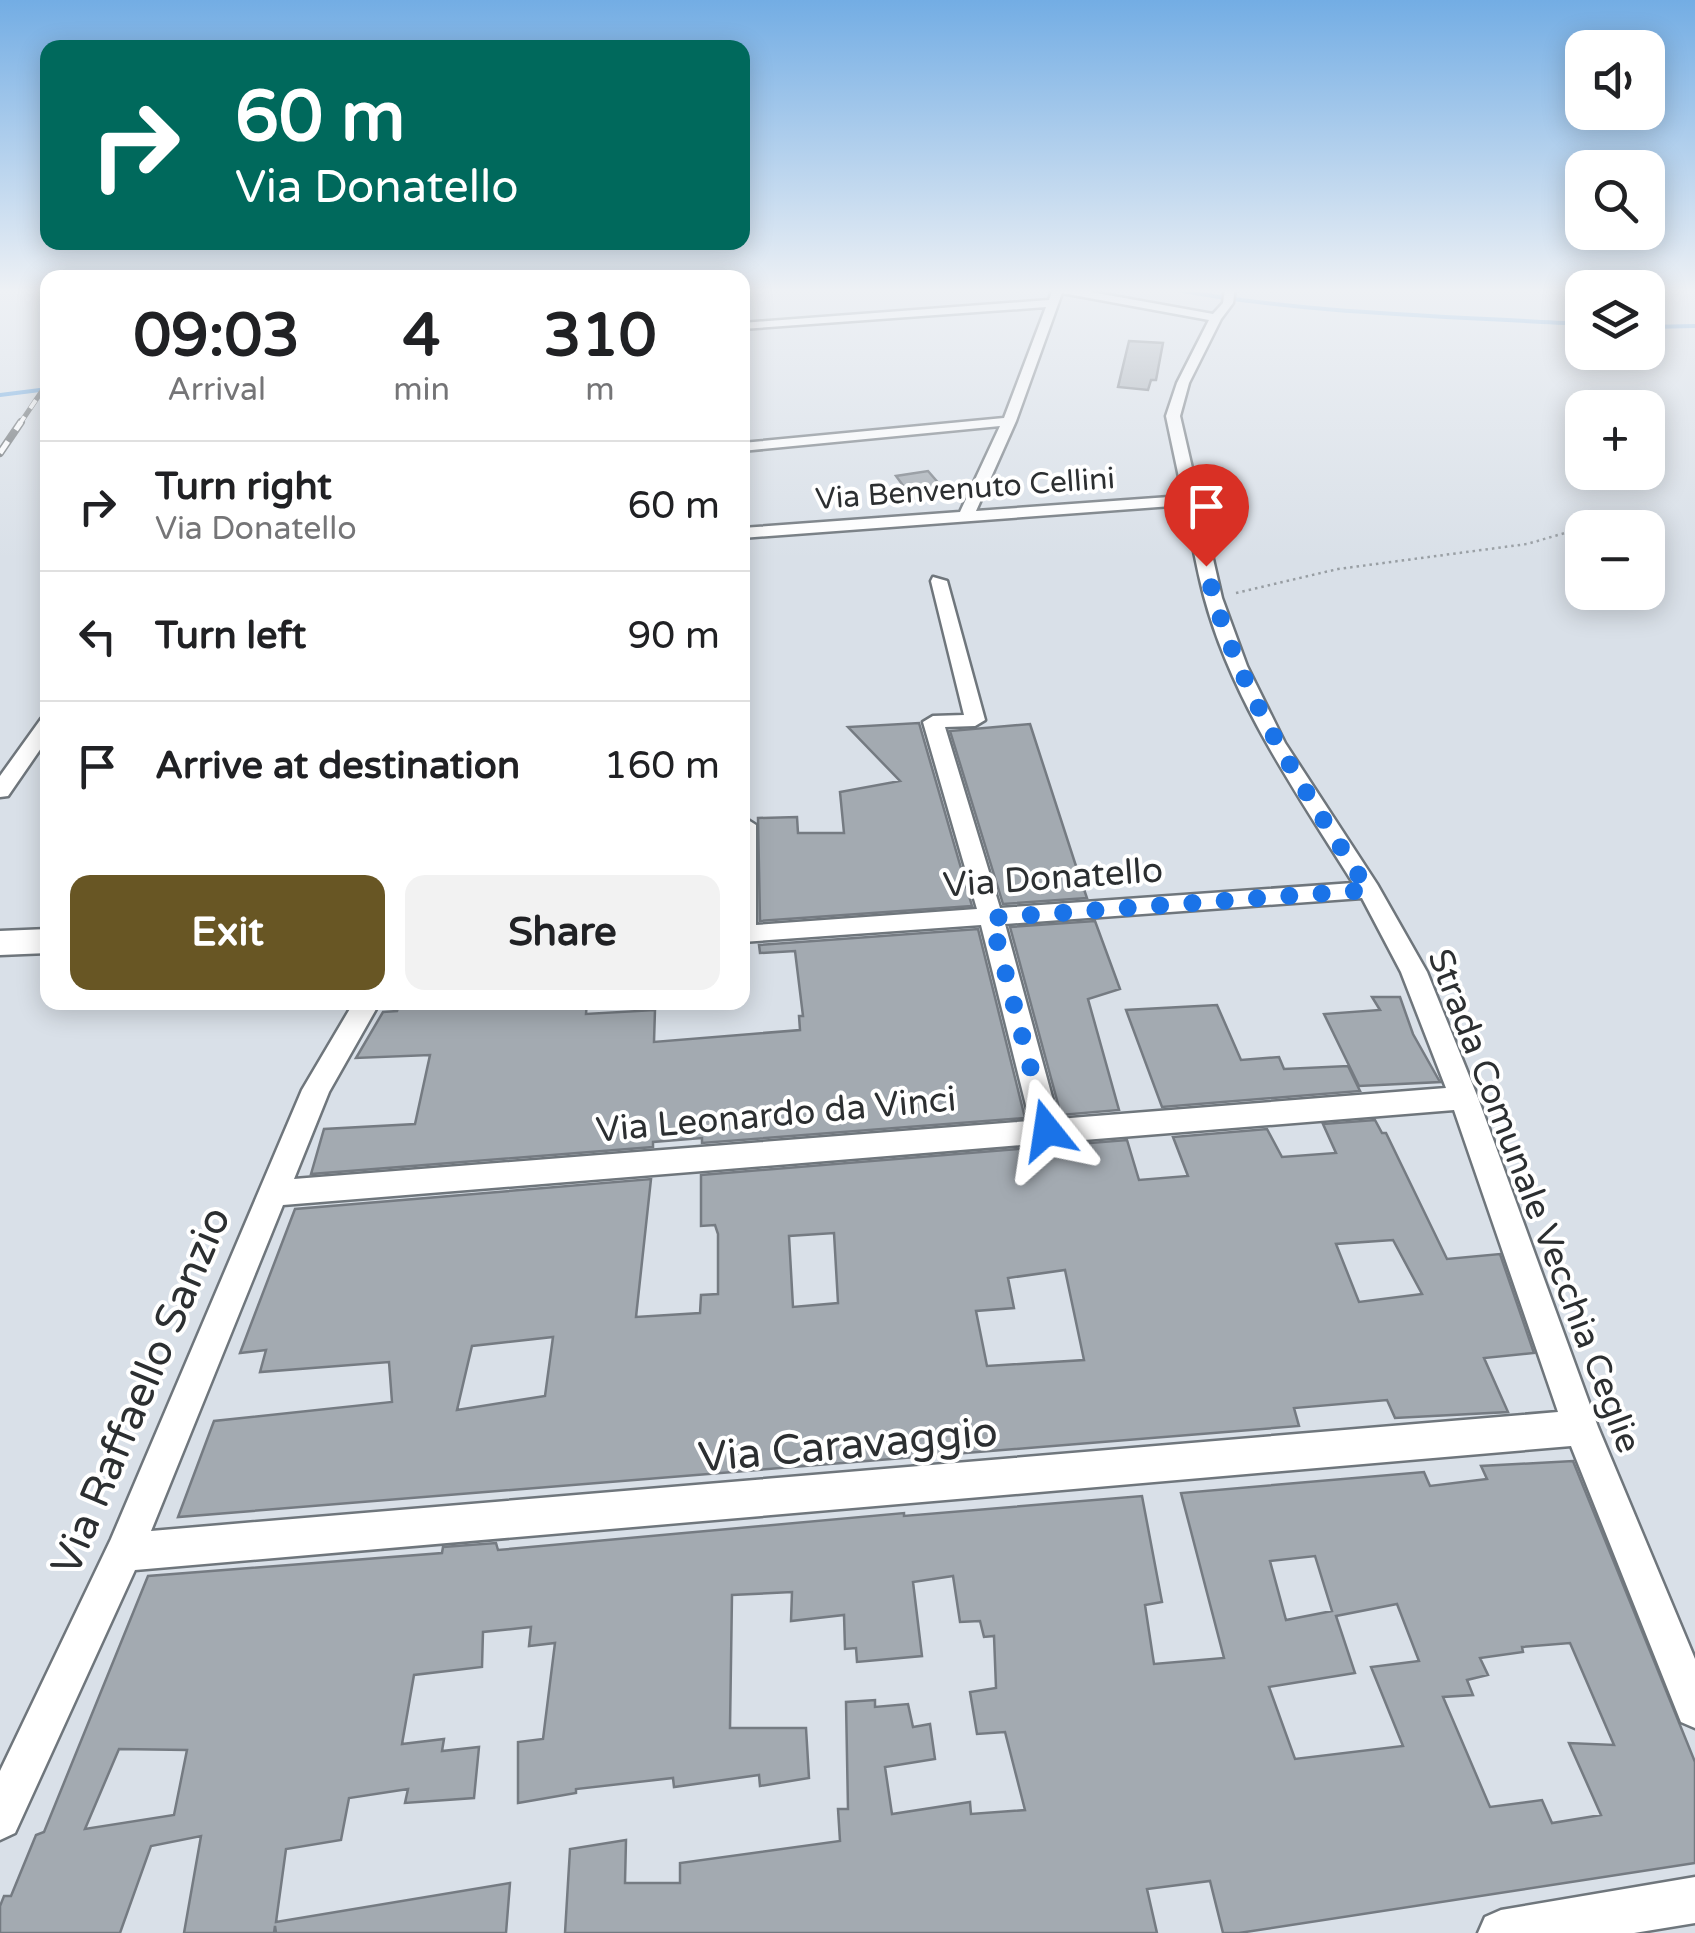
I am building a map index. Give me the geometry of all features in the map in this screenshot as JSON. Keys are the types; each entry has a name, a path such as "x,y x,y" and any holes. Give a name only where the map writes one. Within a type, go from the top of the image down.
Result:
{"street":[{"path":"966,518 1023,378"},
{"name":"Strada Comunale Vecchia Ceglie","path":"1186,378 1173,416 1213,598 1238,666 1276,743 1414,972 1464,1098 1580,1428 1695,1708"},
{"path":"750,446 1008,421"},
{"name":"Via Benvenuto Cellini","path":"750,532 1192,500"},
{"path":"939,581 974,720 933,722 991,918 1047,1130"},
{"path":"0,791 40,734"},
{"name":"Via Donatello","path":"750,934 1368,890"},
{"path":"0,942 40,941"},
{"name":"Via Raffaello Sanzio","path":"0,1818 124,1552 316,1090 362,1010"},
{"name":"Via Leonardo da Vinci","path":"274,1194 1464,1098"},
{"name":"Via Caravaggio","path":"124,1552 1580,1428"},
{"path":"1501,1933 1695,1900"}],"path":[{"path":"1213,598 1338,570 1527,544 1565,534"}],"building":[{"path":"1120,378 1156,378 1151,380 1148,390 1118,387"},
{"path":"928,471 948,494 913,499 896,476"},
{"path":"919,723 972,906 760,921 758,818 797,817 798,833 844,833 840,792 900,781 848,727"},
{"path":"1030,724 1087,898 1003,904 950,731"},
{"path":"1095,921 1120,989 1088,999 1119,1110 1061,1115 1010,927"},
{"path":"978,929 1025,1118 702,1143 702,1138 653,1142 653,1147 311,1174 324,1129 415,1124 430,1055 356,1058 383,1012 586,1010 586,1014 655,1010 654,1042 800,1030 799,1016 803,1016 795,951 760,953 759,945"},
{"path":"1372,997 1400,997 1413,1034 1440,1082 1359,1086 1324,1014 1380,1010"},
{"path":"1217,1005 1241,1060 1279,1057 1284,1069 1348,1066 1360,1091 1162,1107 1126,1010"},
{"path":"1375,1120 1382,1133 1386,1133 1447,1259 1500,1254 1534,1353 1484,1358 1508,1412 1395,1418 1387,1400 1294,1408 1299,1426 178,1517 214,1421 392,1402 389,1362 260,1372 266,1350 240,1353 295,1209 651,1179 636,1317 700,1313 701,1295 718,1294 718,1234 715,1225 701,1226 701,1175 1127,1140 1139,1180 1188,1176 1173,1137 1267,1129 1282,1157 1336,1153 1323,1124","holes":["834,1233 838,1303 793,1307 789,1236","1393,1240 1422,1294 1359,1302 1336,1244","1065,1270 1084,1360 987,1366 976,1311 1014,1308 1008,1278","553,1337 545,1396 457,1410 472,1346"]},
{"path":"1573,1461 1695,1762 1695,1863 1239,1933 1223,1933 1210,1881 1147,1889 1157,1933 565,1933 570,1849 626,1840 625,1883 680,1883 680,1863 840,1841 838,1809 848,1809 846,1702 875,1700 875,1707 908,1704 913,1727 930,1724 935,1759 885,1767 892,1814 970,1802 971,1814 1025,1810 1005,1732 977,1734 970,1692 996,1688 994,1636 984,1637 980,1621 960,1622 953,1576 913,1582 922,1656 857,1662 856,1648 845,1649 844,1615 791,1621 792,1592 732,1595 730,1728 806,1728 809,1778 760,1786 759,1775 674,1787 673,1778 576,1789 576,1793 518,1803 518,1742 543,1739 555,1643 529,1646 531,1627 483,1632 482,1667 414,1675 402,1744 444,1739 442,1751 479,1747 474,1798 405,1803 408,1789 349,1798 341,1840 286,1849 276,1922 510,1883 506,1933 276,1933 275,1926 274,1933 184,1933 201,1836 151,1846 120,1933 0,1933 4,1896 11,1896 36,1835 44,1832 148,1576 442,1553 443,1547 496,1543 498,1550 1142,1496 1162,1602 1145,1605 1154,1664 1224,1658 1181,1493 1424,1472 1430,1486 1487,1479 1481,1466","holes":["1315,1556 1332,1611 1286,1620 1270,1561","1397,1604 1419,1661 1371,1667 1403,1746 1295,1759 1269,1687 1355,1673 1336,1616","1570,1643 1614,1745 1569,1743 1601,1815 1552,1823 1542,1800 1490,1807 1443,1697 1473,1695 1467,1680 1488,1675 1480,1658 1523,1652 1522,1647","119,1749 187,1750 174,1815 85,1829"]}],"waterway":[{"path":"0,395 40,390"}],"railway":[{"path":"19,425 40,394"},
{"path":"0,453 21,422"}],"route":[{"path":"1047,1130 991,918 1368,890 1276,743 1238,666 1213,598 1206,566"}]}
